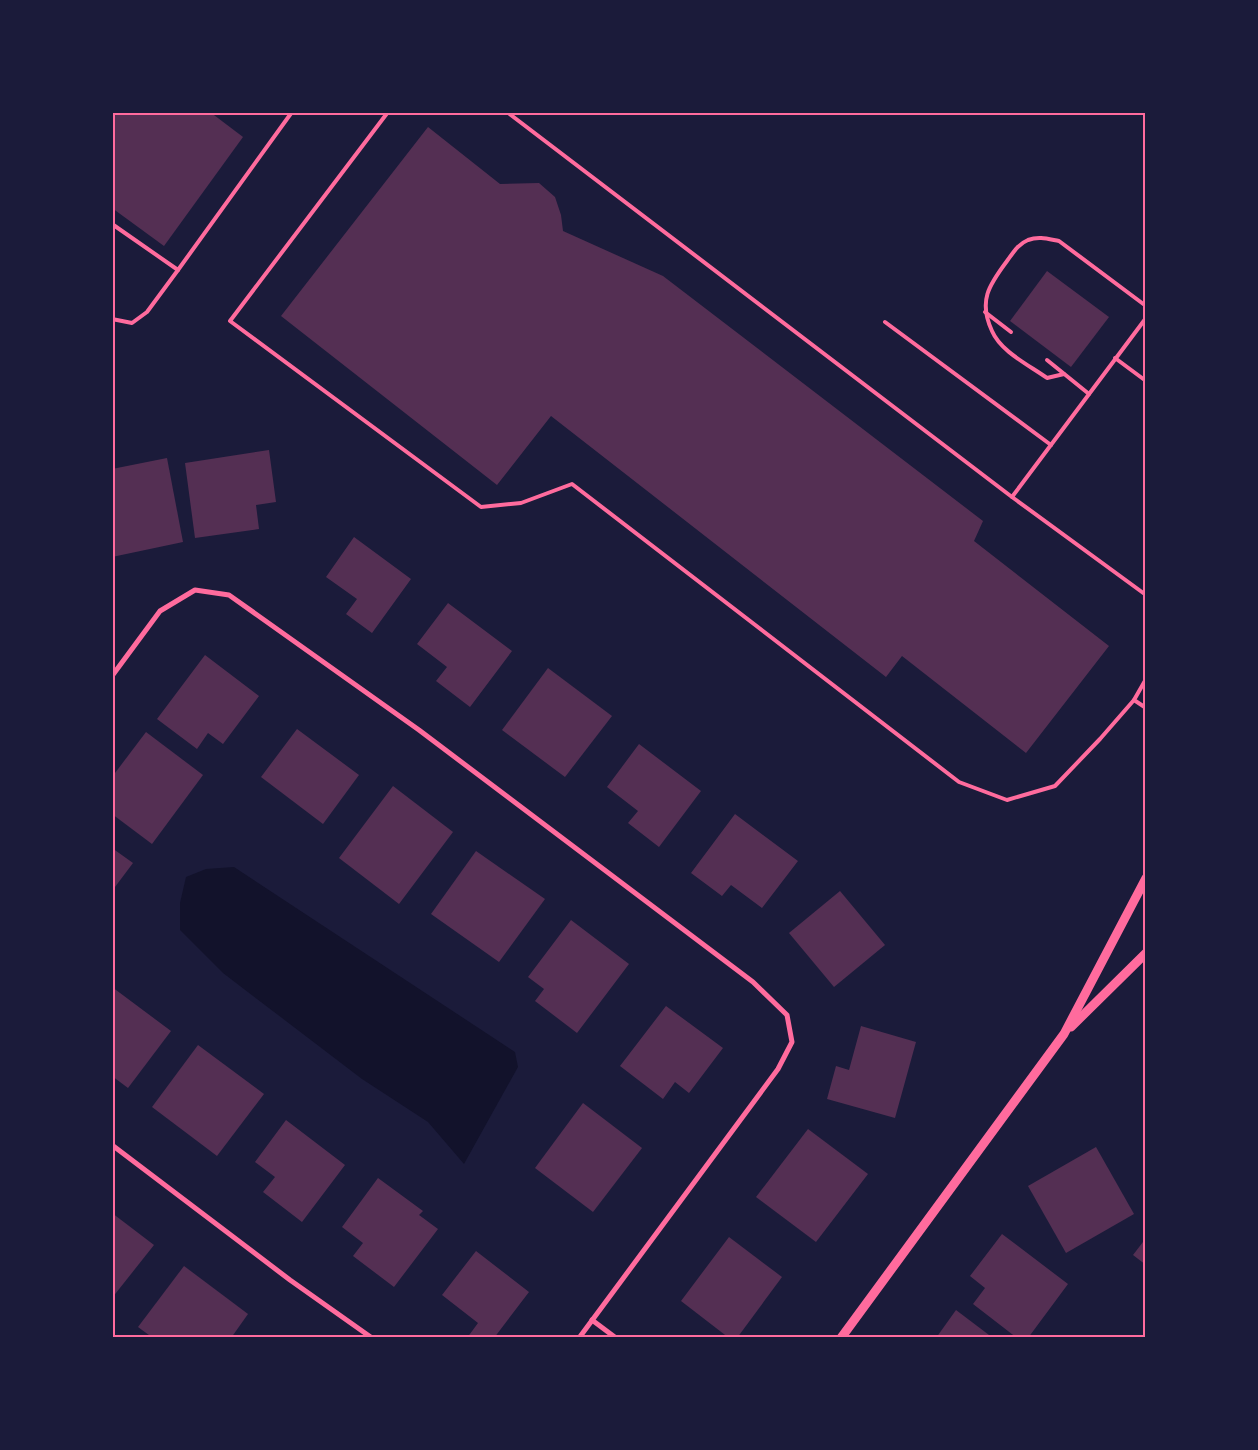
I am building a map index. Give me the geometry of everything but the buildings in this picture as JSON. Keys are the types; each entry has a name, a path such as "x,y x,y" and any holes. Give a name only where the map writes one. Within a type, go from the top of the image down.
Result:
{"street":[{"path":"112,676 160,611 195,590 229,595 419,730 753,982 787,1015 792,1042 778,1069 579,1338"},
{"path":"841,1338 1064,1034 1146,878"},
{"path":"1064,1034 1146,953"},
{"path":"112,1146 290,1280 372,1338"},
{"path":"592,1320 616,1338"}],"lane":[{"path":"112,319 132,323 147,312 292,112"},
{"path":"388,112 230,321 481,507 521,504 572,484 959,782 1007,800 1055,786 1134,700 1146,680"},
{"path":"507,112 1012,496 1146,595"},
{"path":"112,224 178,270"},
{"path":"1064,374 1047,378 1001,345 992,332 985,312 986,297 990,283 1017,248 1028,240 1043,238 1058,241 1146,306"},
{"path":"985,312 1011,332"},
{"path":"1012,496 1146,318"},
{"path":"885,322 1051,445"},
{"path":"1115,358 1146,381"},
{"path":"1047,360 1089,394"},
{"path":"1134,700 1146,708"}],"shaded area":[{"path":"234,867 515,1052 518,1067 464,1164 428,1122 362,1079 223,973 180,930 180,903 186,877 206,869"}]}
